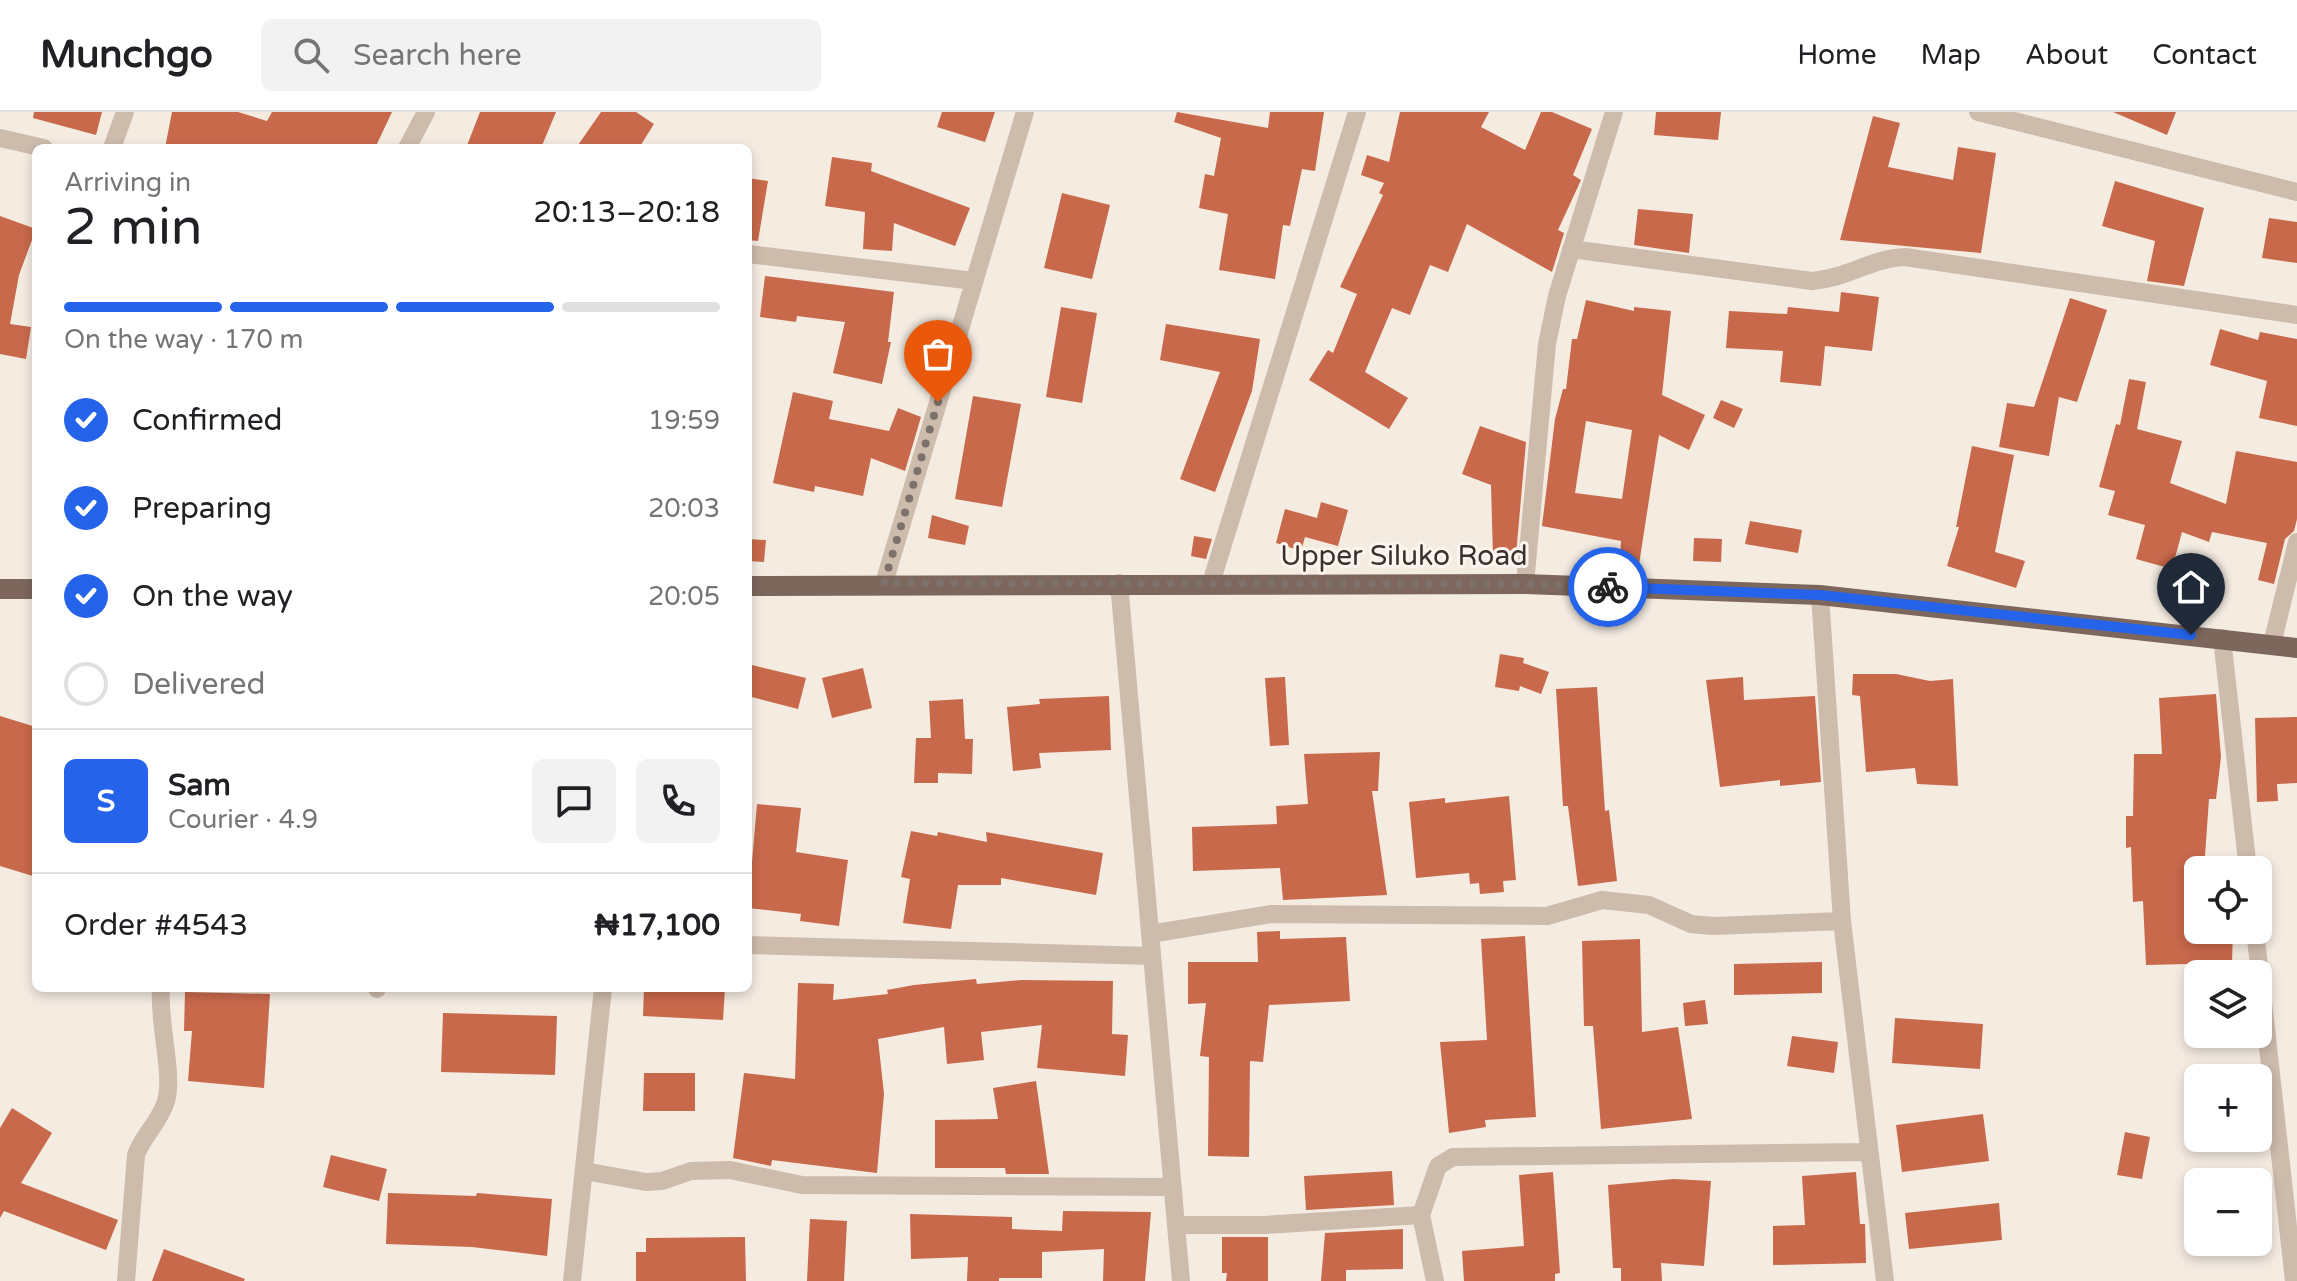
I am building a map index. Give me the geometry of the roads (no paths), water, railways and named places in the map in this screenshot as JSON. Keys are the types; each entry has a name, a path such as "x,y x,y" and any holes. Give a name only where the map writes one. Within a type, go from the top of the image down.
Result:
{"main road":[{"name":"Upper Siluko Road","path":"752,586 884,583 1525,584 1820,595 2297,648"},
{"path":"0,589 32,589"}],"street":[{"path":"113,144 125,112"},
{"path":"409,144 426,112"},
{"path":"884,583 1025,112"},
{"path":"1211,583 1357,112"},
{"path":"1525,584 1540,385 1557,296 1614,112"},
{"path":"1978,112 2297,192"},
{"path":"0,138 32,145"},
{"path":"1571,249 1812,281 1832,279 1888,258 1905,257 2297,315"},
{"path":"752,254 974,281"},
{"path":"2272,644 2297,542"},
{"path":"1119,583 1181,1281"},
{"path":"1820,595 1842,921 1885,1281"},
{"path":"2222,638 2246,856"},
{"path":"1150,934 1272,914 1547,916 1602,900 1649,905 1691,924 1842,921"},
{"path":"2257,944 2289,1161 2294,1281"},
{"path":"752,945 1151,956"},
{"path":"126,1281 136,1155 141,1140 159,1117 170,1081 164,1060 161,992"},
{"path":"572,1281 603,992"},
{"path":"1435,1281 1421,1215 1438,1166 1453,1157 1868,1152"},
{"path":"584,1171 646,1182 662,1181 691,1171 730,1170 802,1185 1172,1187"},
{"path":"1177,1225 1264,1225 1421,1215"}]}
